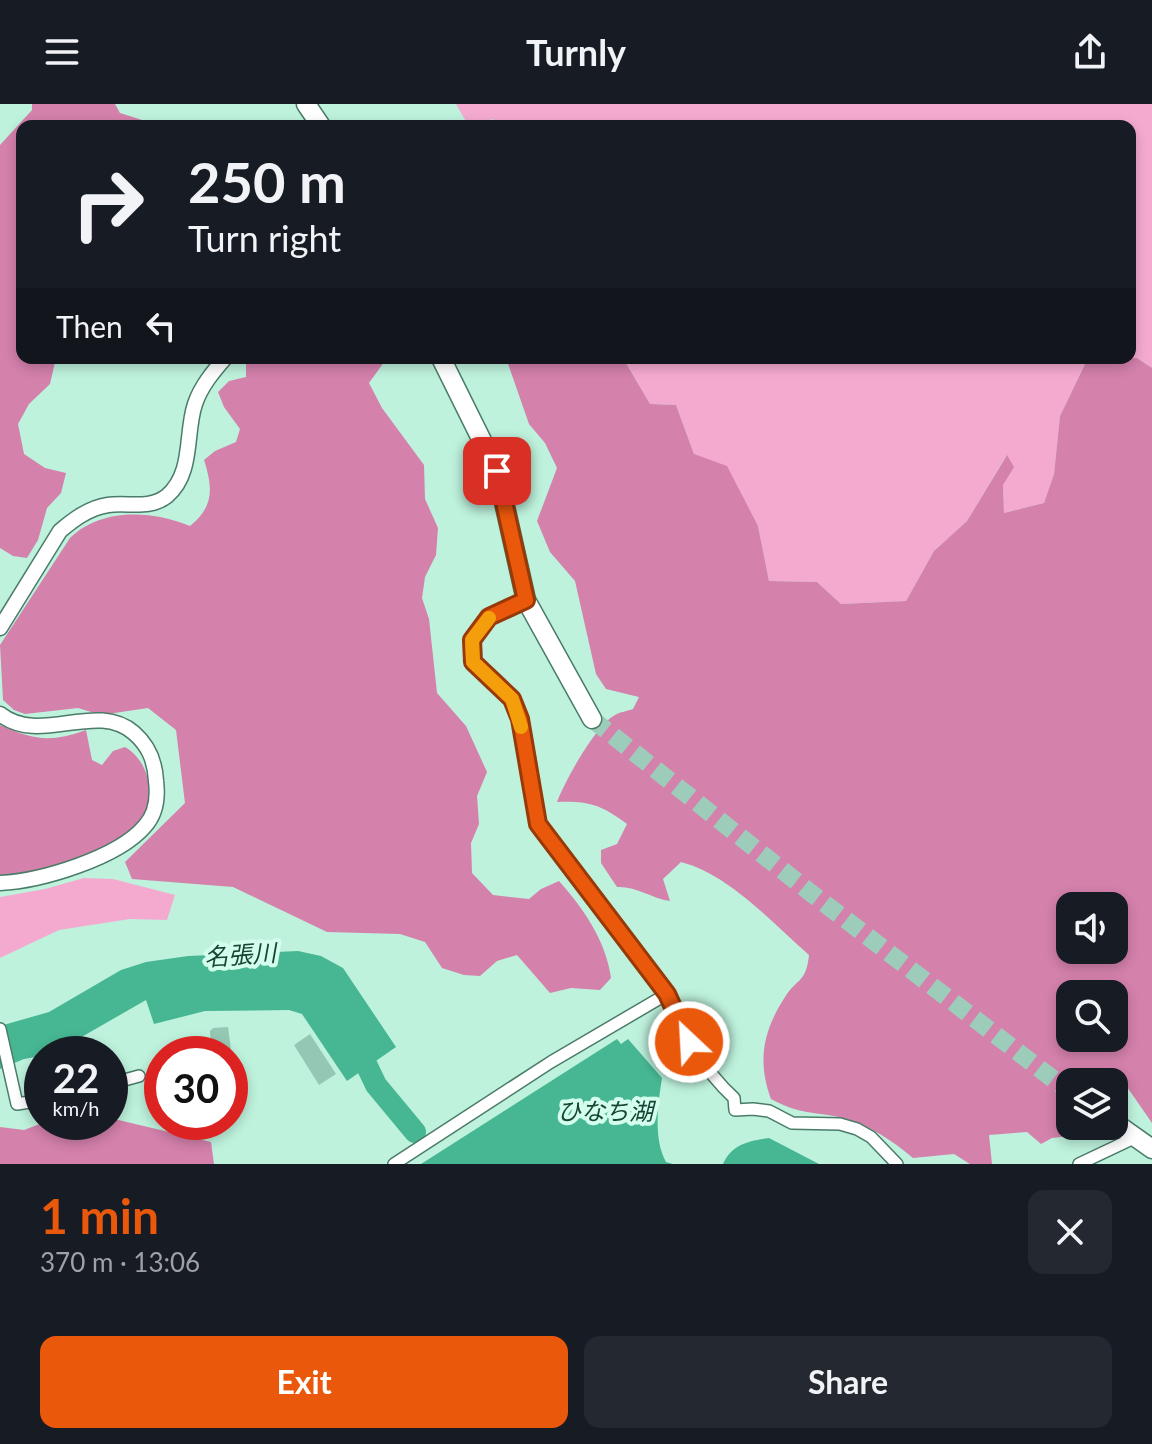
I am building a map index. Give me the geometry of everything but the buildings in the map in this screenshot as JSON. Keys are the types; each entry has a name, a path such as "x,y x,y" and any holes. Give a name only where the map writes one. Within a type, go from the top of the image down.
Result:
{"highway":[{"path":"444,364 497,471 526,600 592,719"},
{"path":"1128,1132 1152,1149"}],"street":[{"path":"0,628 60,531 74,519 104,505 146,505 167,495 176,486 184,466 194,405 207,378 220,364"},
{"path":"526,600 489,617 472,640 473,662 512,699 520,719 538,824 667,994 689,1042 716,1082 734,1098 735,1110 769,1111 792,1123 840,1124 857,1129 871,1137 897,1164"},
{"path":"0,714 18,725 36,728 93,721 125,726 152,756 157,789 151,818 129,841 95,859 47,875 0,883"},
{"path":"394,1164 551,1062 667,994"},
{"path":"0,1029 17,1104 24,1103"},
{"path":"128,1079 139,1076"},
{"path":"1079,1164 1136,1137"}],"shaded area":[{"path":"32,104 115,104 120,113 142,120 23,120 32,110"},
{"path":"456,104 1152,104 1152,368 1136,358 1136,120 465,120"},
{"path":"16,128 16,364 55,364 50,384 29,404 18,424 24,454 45,468 66,473 61,493 47,508 38,540 27,558 13,556 0,548 0,145"},
{"path":"1137,358 1152,368 1152,1123 1128,1088 1128,1068 1056,1068 1056,1138 1041,1144 1027,1132 989,1135 992,1164 970,1164 954,1154 913,1158 862,1125 843,1118 799,1110 771,1099 763,1059 767,1034 785,997 804,975 809,955 733,888 699,868 681,862 663,879 670,901 631,888 617,887 601,863 601,850 617,844 627,824 595,806 557,802 574,768 599,730 615,715 633,709 639,697 606,689 596,674 575,581 550,552 537,521 557,468 545,443 529,424 508,364 627,364 650,404 676,405 694,454 727,466 758,526 769,581 817,582 841,604 906,601 934,551 967,521 1007,455 1014,467 1003,485 1004,513 1044,503 1054,474 1060,416 1085,364 1136,364"},
{"path":"246,364 383,364 369,383 382,408 424,465 425,499 438,528 436,555 425,577 422,598 429,619 437,693 466,726 487,772 477,796 479,824 471,843 472,873 493,895 529,899 541,889 559,881 585,914 604,951 611,978 600,990 571,988 550,993 517,955 497,961 480,976 464,975 442,968 425,942 400,934 327,932 233,887 132,879 125,862 185,803 176,730 148,708 101,715 78,708 25,714 14,710 3,700 0,645 70,538 82,528 111,517 143,515 190,526 204,512 210,488 204,460 215,451 236,442 240,429 224,407 218,392 229,381 246,377"},
{"path":"627,364 1085,364 1060,416 1054,474 1044,503 1004,513 1003,485 1013,467 1006,456 967,521 934,551 906,601 841,604 817,582 769,581 758,526 694,454 676,405 650,404"},
{"path":"0,725 42,738 62,737 86,730 92,760 102,765 113,751 125,747 146,771 149,801 142,818 128,833 87,856 40,870 0,876"},
{"path":"84,878 113,879 175,895 167,920 130,919 59,930 0,958 0,897"},
{"path":"128,1122 144,1126 144,1140 211,1142 214,1164 0,1164 0,1127 24,1130 24,1140 128,1140"}],"water":[{"path":"298,951 321,956 343,968 396,1047 347,1081 302,1014 289,1010 205,1011 154,1024 146,1000 83,1036 24,1036 24,1059 0,1069 0,1026 49,1012 121,970 146,962 188,956"},
{"name":"ひなち湖","path":"617,1039 621,1044 628,1039 662,1078 658,1110 659,1143 666,1162 673,1164 421,1164"},
{"path":"769,1138 819,1164 723,1164 736,1148"}],"waterway":[{"name":"名張川","path":"354,1039 376,1085 415,1132"}],"tunnel":[{"path":"592,719 1056,1081"}],"slow traffic":[{"path":"489,618 472,640 473,662 512,699 521,727"}],"route":[{"path":"497,471 526,600 489,617 472,640 473,662 512,699 520,719 538,824 667,994 689,1042"}]}
